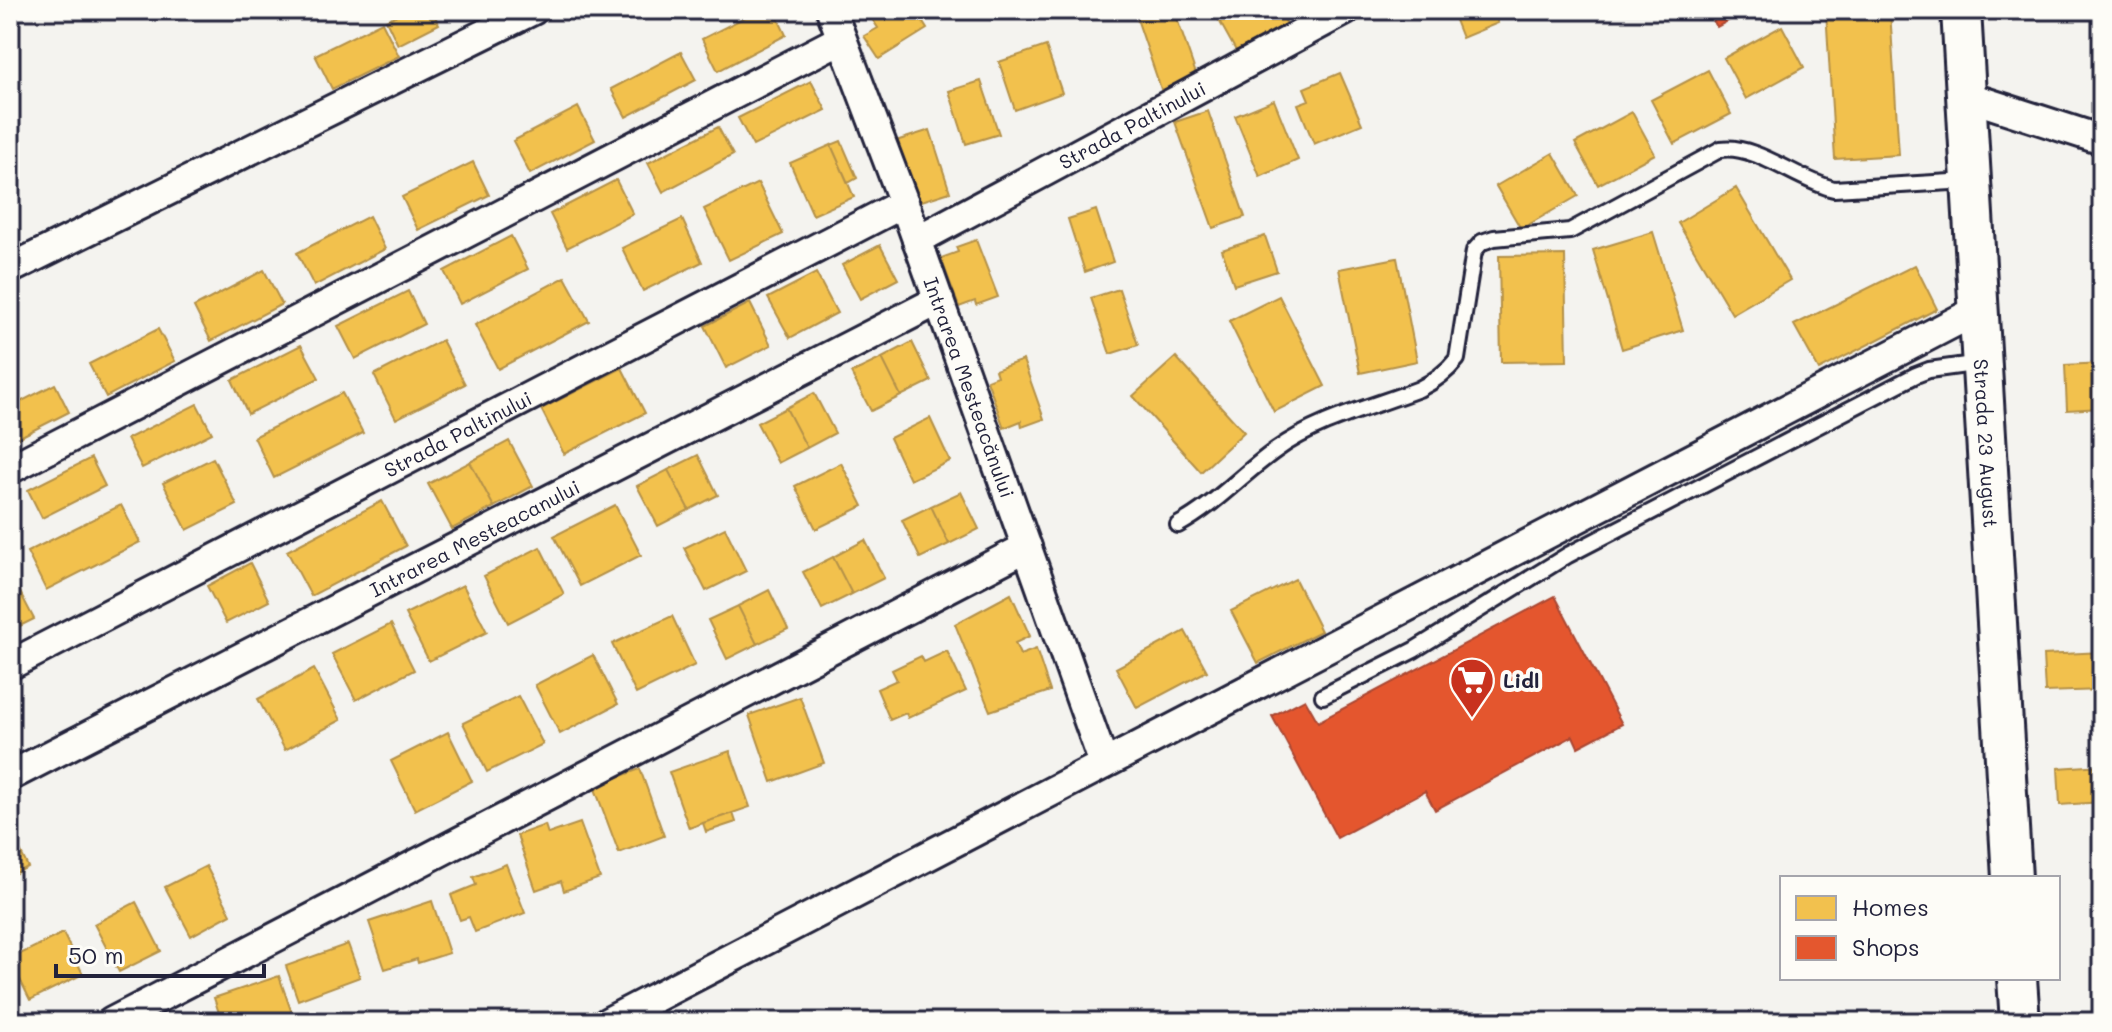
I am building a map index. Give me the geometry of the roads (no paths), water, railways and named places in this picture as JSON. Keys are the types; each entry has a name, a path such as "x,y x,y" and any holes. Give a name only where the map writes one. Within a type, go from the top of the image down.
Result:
{"main road":[{"name":"Strada 23 August","path":"1961,10 2012,876"},
{"path":"2017,980 2020,1022"}],"street":[{"path":"10,269 533,10"},
{"name":"Intrarea Mesteacănului","path":"831,10 904,203 1104,764"},
{"name":"Strada Paltinului","path":"917,240 1337,12"},
{"path":"10,469 841,39"},
{"path":"1966,96 2102,140"},
{"name":"Strada Paltinului","path":"10,665 904,203"},
{"name":"Intrarea Mesteacanului","path":"10,776 939,300"},
{"path":"608,1022 1978,310"},
{"path":"112,1022 1027,547"}],"lane":[{"path":"1178,525 1200,513 1278,449 1309,431 1419,389 1447,371 1457,359 1474,251 1482,242 1494,238 1570,231 1721,149 1736,147 1815,184 1834,189 1972,181"},
{"path":"1323,696 1414,650 1568,555 1916,375 1929,370 1981,363"}],"place":[{"name":"Lidl","path":"1472,719"}]}
